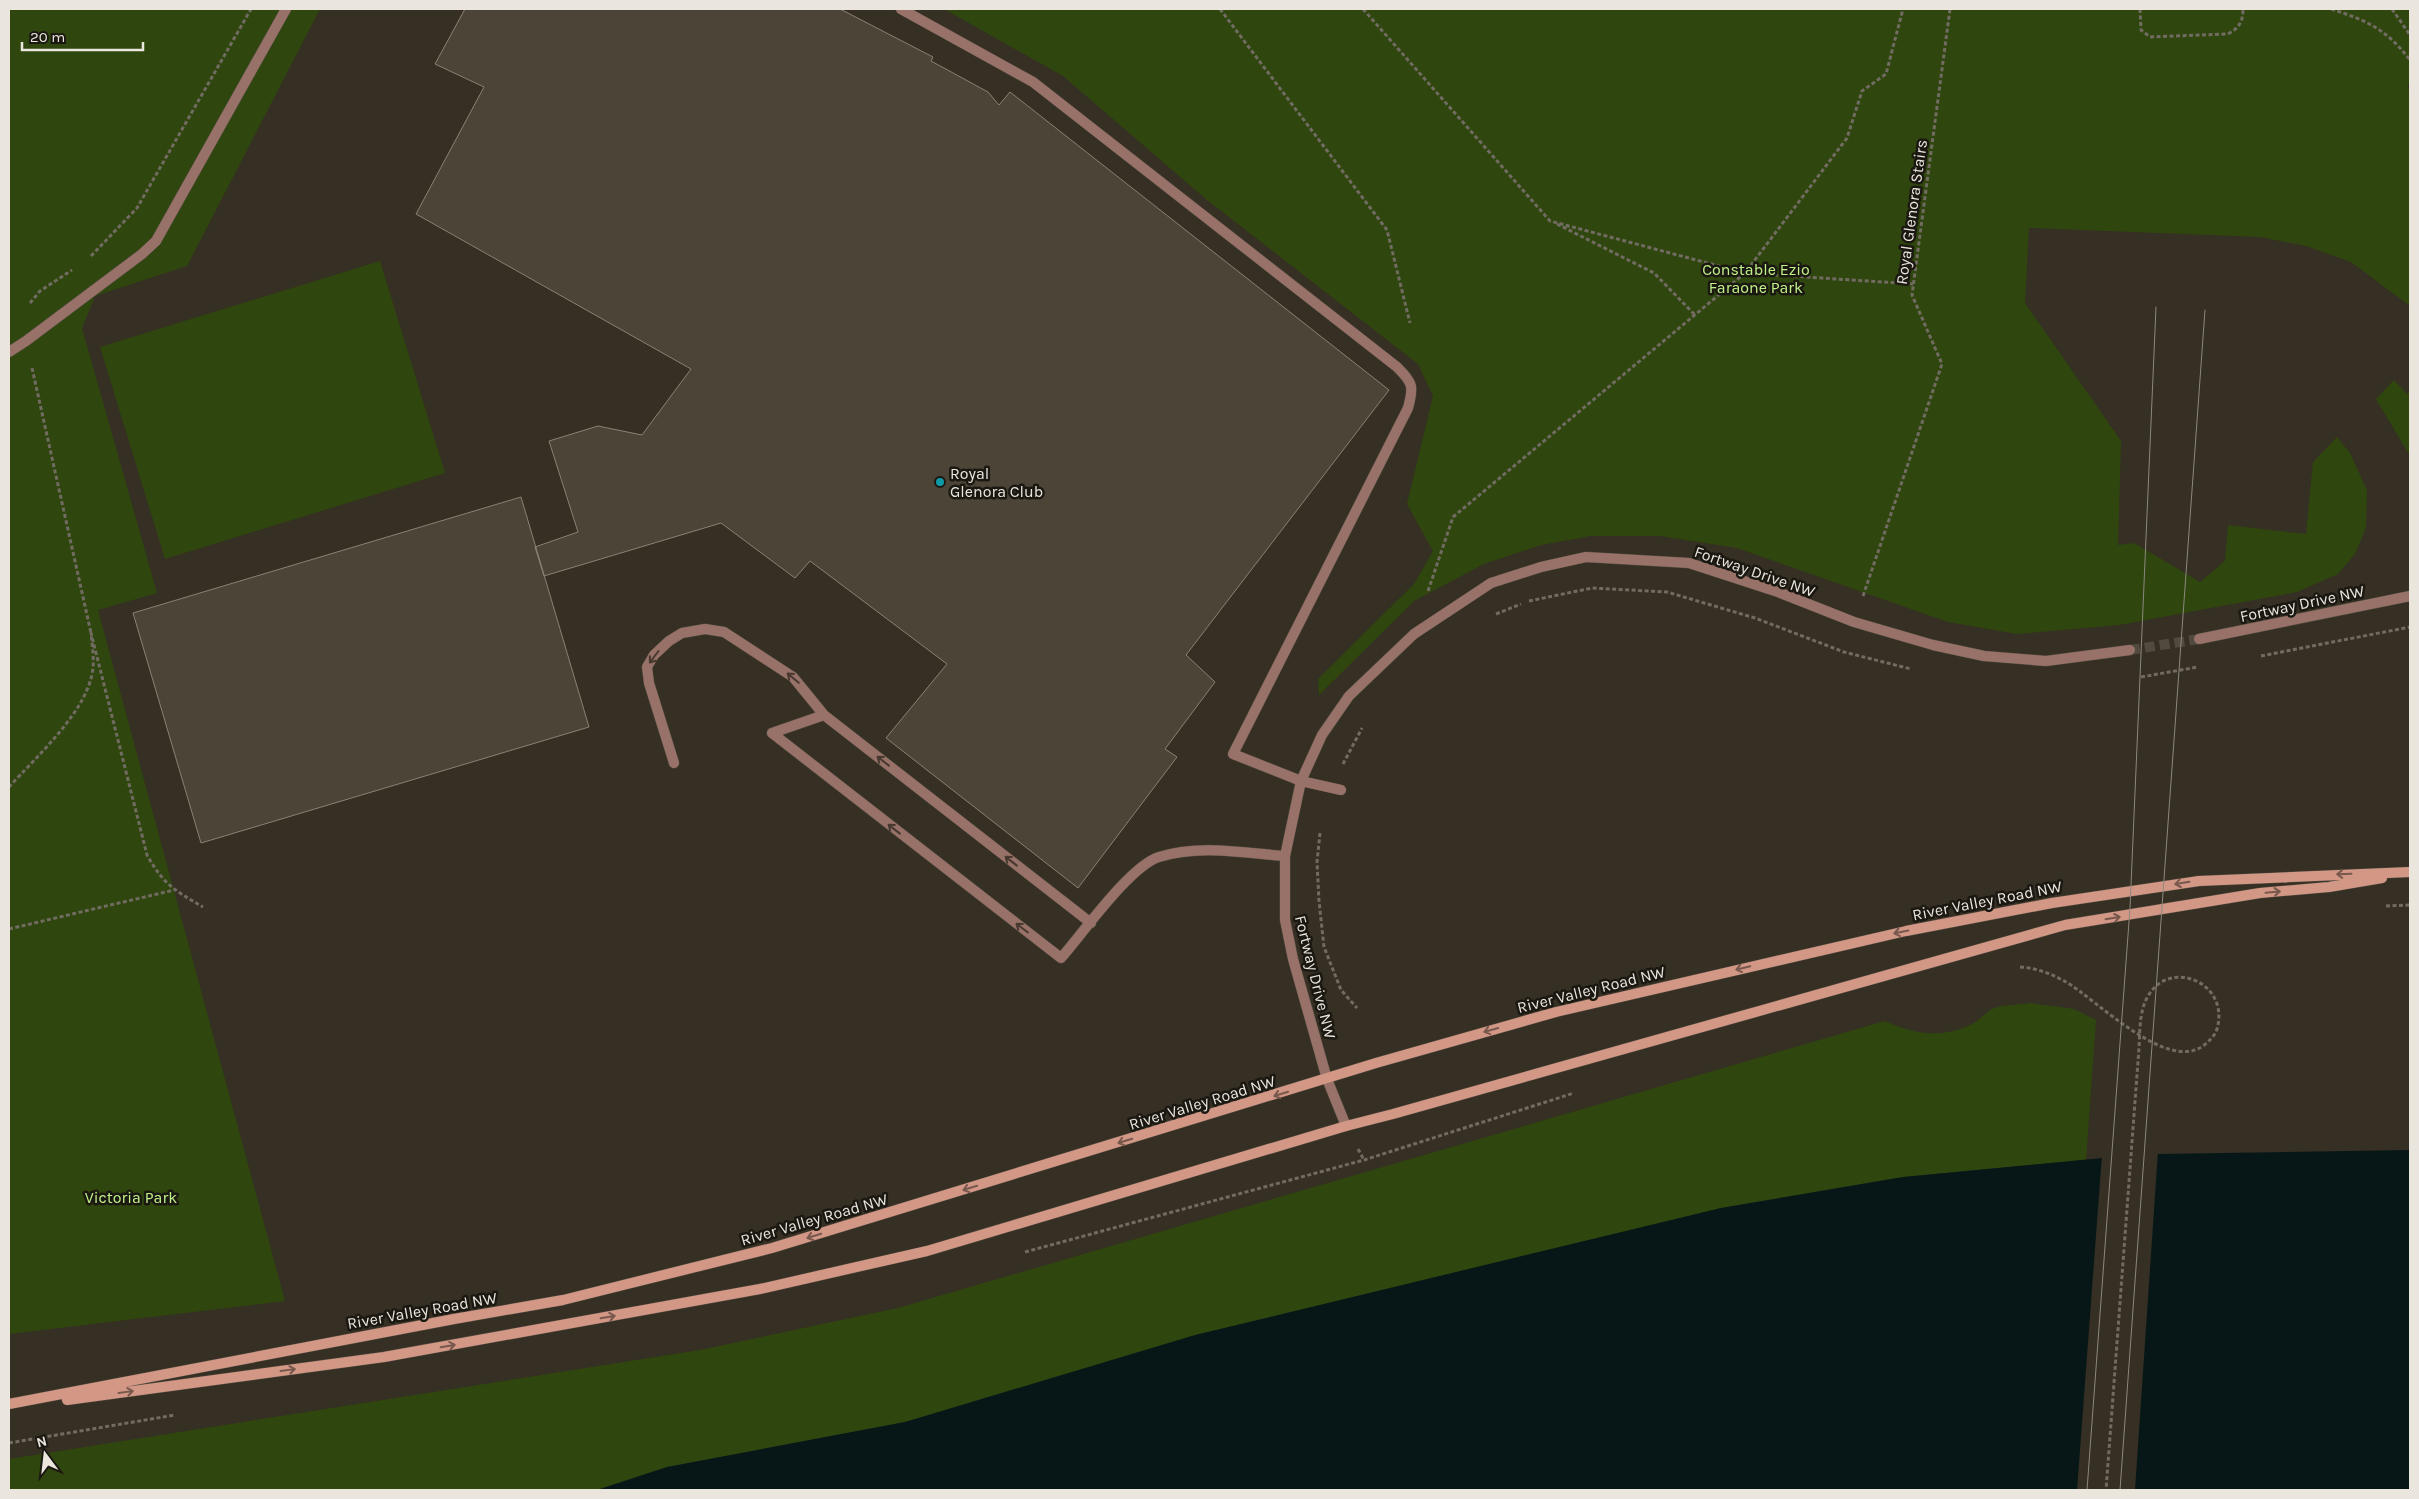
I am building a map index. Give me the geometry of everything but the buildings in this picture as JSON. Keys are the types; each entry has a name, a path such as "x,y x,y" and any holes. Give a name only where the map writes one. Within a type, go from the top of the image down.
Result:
{"main road":[{"name":"River Valley Road NW","path":"9,1406 454,1319 563,1300 772,1248 1327,1079 1556,1012 1906,931 2052,902 2199,881 2410,873"},
{"name":"River Valley Road NW","path":"9,1406 384,1357 760,1289 927,1251 1346,1126 1403,1112 2065,925 2260,893 2329,887 2410,873"}],"street":[{"path":"9,352 26,342 142,254 156,241 286,9"},
{"path":"901,9 1033,82 1335,318 1407,377 1413,391 1408,408 1233,754 1301,781 1341,790"},
{"name":"Fortway Drive NW","path":"1346,1126 1327,1079 1292,959 1284,920 1285,856 1301,781 1322,734 1349,696 1414,634 1491,583 1541,567 1586,557 1689,563 1778,592 1854,622 1933,645 1984,656 2046,661 2130,650"},
{"name":"Fortway Drive NW","path":"2199,639 2410,596"},
{"path":"674,763 648,683 647,667 654,655 669,641 682,633 705,629 724,632 793,677 824,715 1091,923"},
{"path":"824,715 772,733 1061,958 1130,877 1158,857 1198,850 1285,856"}],"path":[{"path":"86,261 138,208 251,9"},
{"path":"1220,9 1387,230 1410,322"},
{"path":"1363,9 1550,220 1654,273 1695,315"},
{"path":"1414,634 1452,516 1745,273 1847,138 1862,91 1886,74 1903,9"},
{"name":"Royal Glenora Stairs","path":"1862,600 1942,364 1912,295 1950,9"},
{"path":"2140,9 2141,30 2150,37 2228,34 2236,30 2243,20 2243,9"},
{"path":"2331,9 2368,21 2384,32 2410,60"},
{"path":"2392,9 2410,35"},
{"path":"1550,220 1745,273 1913,284"},
{"path":"78,266 32,299 26,313 24,330 26,342 92,633 147,855 159,876 174,890 203,907"},
{"path":"1488,618 1525,602 1592,588 1667,592 1755,618 1844,652 1916,670"},
{"path":"2255,657 2410,627"},
{"path":"9,786 60,731 82,700 93,669 92,633"},
{"path":"2137,677 2206,666"},
{"path":"1358,1008 1341,990 1324,947 1319,901 1318,862 1320,820 1330,787 1367,720"},
{"path":"9,929 174,890"},
{"path":"2013,966 2046,972 2067,983 2139,1035 2148,1040 2168,1050 2183,1052 2198,1049 2209,1041 2216,1032 2219,1021 2218,1005 2214,994 2206,985 2192,979 2180,978 2157,985 2149,993 2143,1006 2140,1031 2140,1039 2106,1490"}],"green space":[{"name":"Victoria Park","path":"9,9 320,9 187,266 95,296 82,328 157,593 98,610 285,1301 9,1334"},
{"name":"Constable Ezio Faraone Park","path":"944,9 2410,9 2410,85 2407,85 2410,92 2410,306 2351,262 2306,246 2260,237 2029,228 2025,303 2121,441 2118,545 2134,543 2200,582 2225,561 2228,525 2306,534 2313,462 2337,437 2350,453 2367,490 2366,528 2355,554 2338,574 2297,592 2119,625 2017,634 1948,622 1737,548 1660,536 1591,536 1541,545 1484,564 1414,601 1319,695 1318,679 1414,584 1433,551 1407,504 1433,396 1418,364 1207,200 1063,76"},
{"path":"380,261 445,473 165,559 100,347"},
{"path":"2394,380 2407,394 2410,391 2410,456 2376,399"},
{"path":"2031,1003 2074,1009 2096,1020 2086,1160 1903,1177 1721,1208 905,1422 667,1467 597,1490 9,1490 9,1459 700,1350 898,1308 1885,1021 1919,1032 1940,1033 1963,1028 1974,1023 1996,1007"}],"shaded area":[{"path":"2410,1150 2410,1490 597,1490 667,1467 905,1422 1195,1335 1721,1208 1903,1177 2102,1158 2158,1154"}],"pier":[{"path":"2158,1151 2135,1490 2077,1490 2102,1155"}],"tunnel":[{"path":"2130,650 2199,639"}],"tram line":[{"path":"2087,1490 2130,908 2156,307"},
{"path":"2120,1490 2205,310"}],"place":[{"name":"Royal Glenora Club","path":"940,482"}]}
